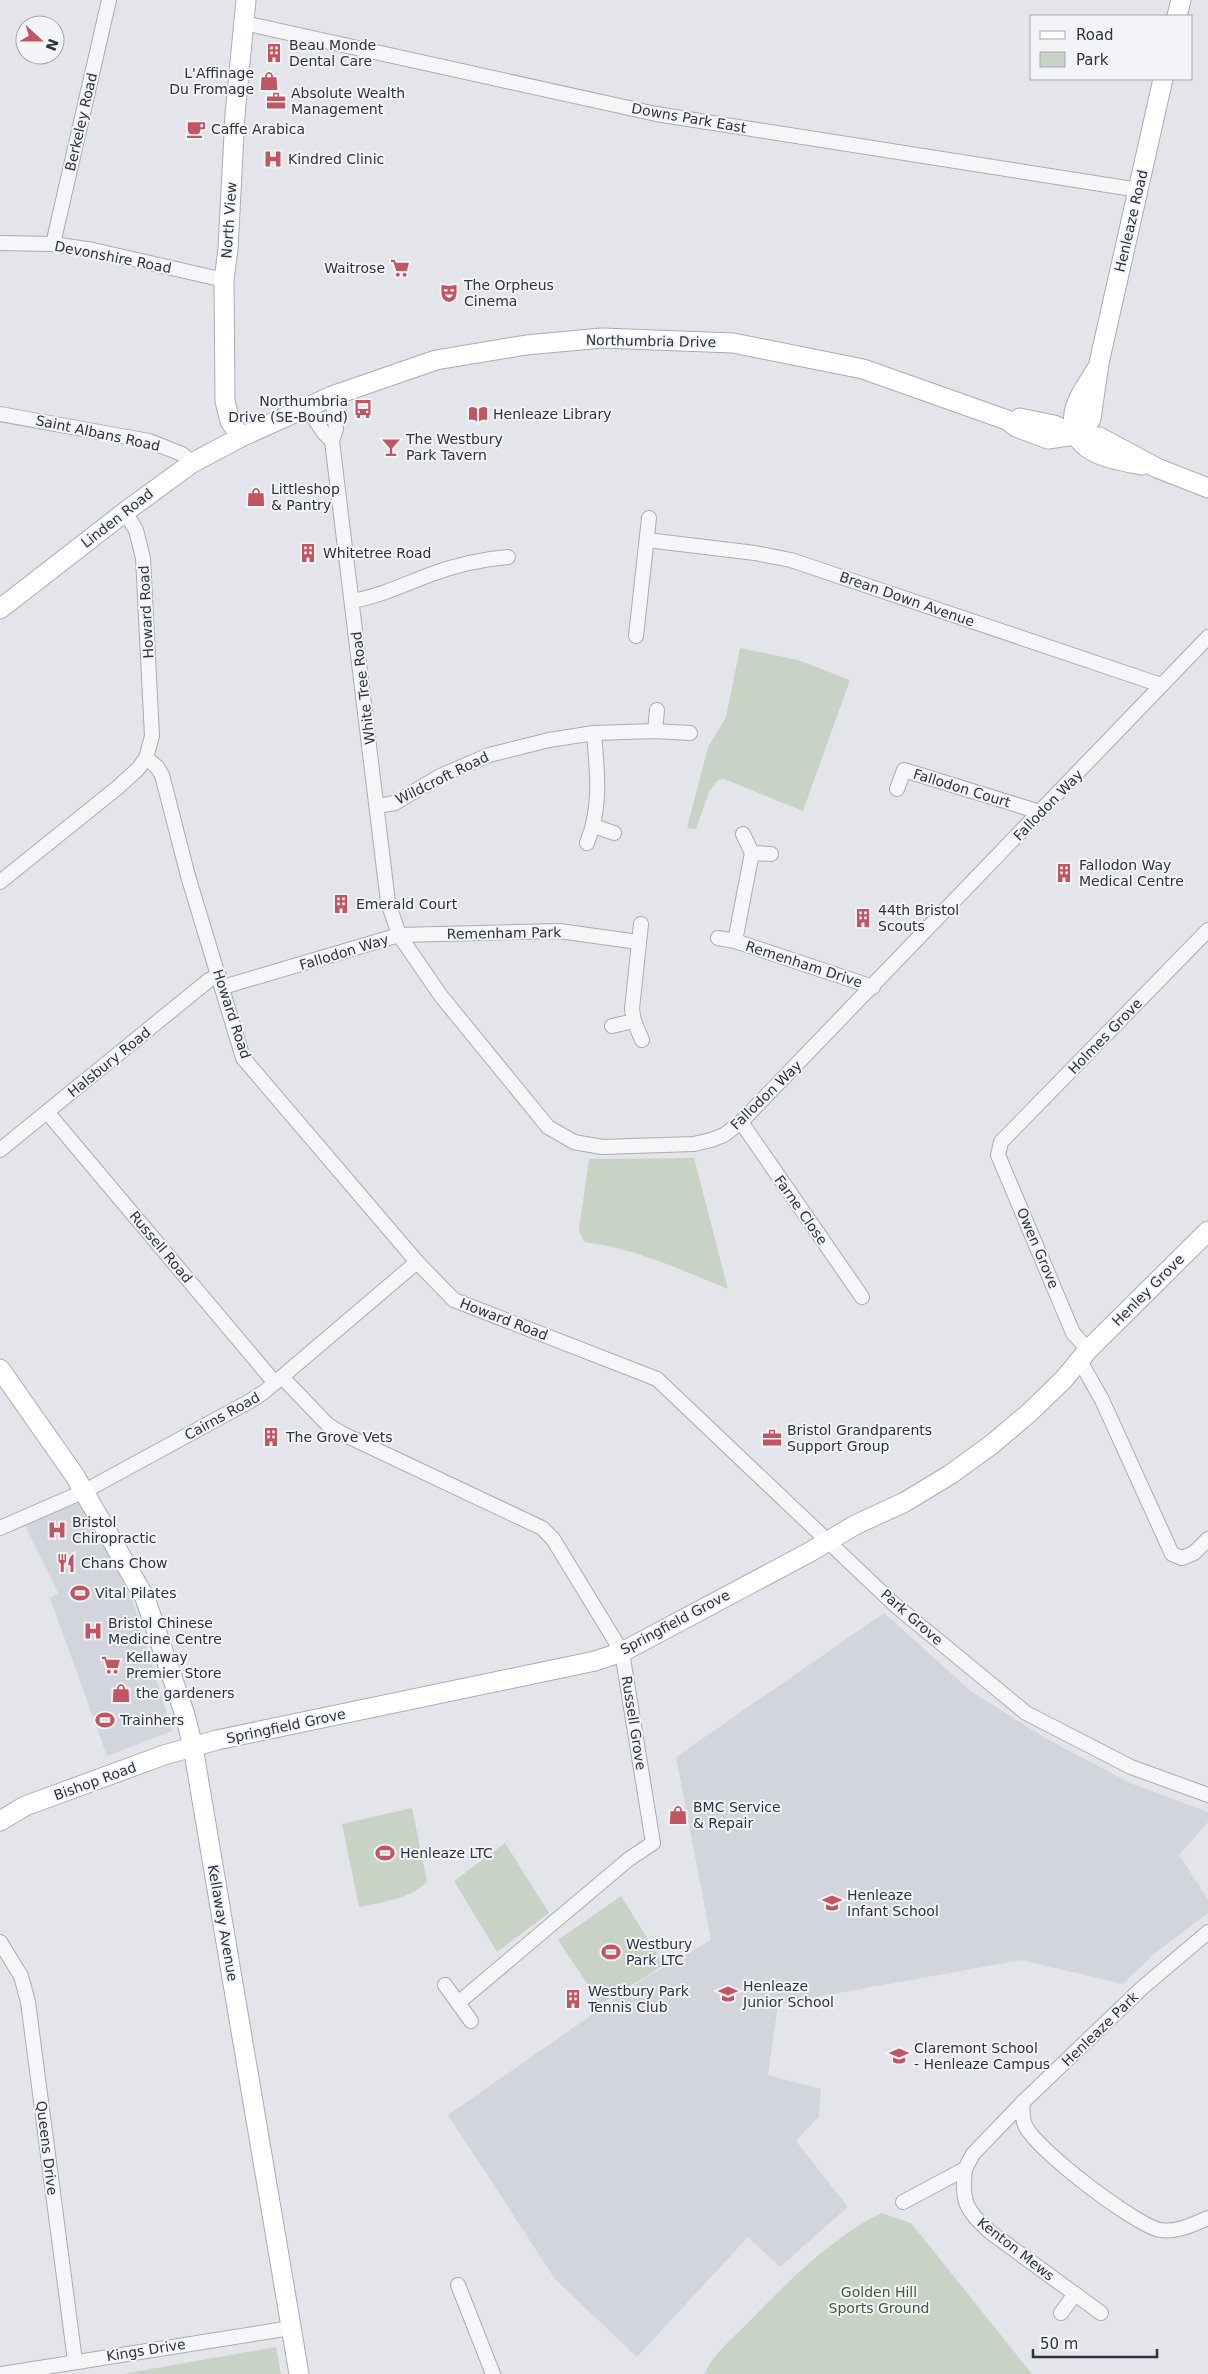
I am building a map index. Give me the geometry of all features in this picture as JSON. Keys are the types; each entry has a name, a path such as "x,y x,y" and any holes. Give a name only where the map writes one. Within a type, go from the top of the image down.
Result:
{"main road":[{"name":"North View","path":"241,437 230,421 225,401 224,280 228,249 235,115 246,0"},
{"path":"1177,15 1181,0"},
{"name":"Henleaze Road","path":"1075,435 1074,413 1099,363 1163,80"},
{"name":"Northumbria Drive","path":"241,437 332,396 420,365 454,356 526,345 602,338 733,343 841,364 863,369 1007,420 1016,427 1048,439 1075,435"},
{"path":"1075,435 1091,452 1107,458 1157,468 1208,488"},
{"name":"Linden Road","path":"0,609 125,512 192,463 241,437"},
{"name":"Henley Grove","path":"1084,1356 1208,1231"},
{"name":"Springfield Grove","path":"193,1747 217,1740 585,1663 622,1652 855,1525 905,1502 975,1457 1029,1413 1084,1356"},
{"name":"Kellaway Avenue","path":"0,1369 85,1491 145,1598 185,1715 193,1747 299,2374"},
{"name":"Bishop Road","path":"0,1821 25,1806 164,1755 193,1747"}],"street":[{"name":"Berkeley Road","path":"53,244 108,0"},
{"name":"Downs Park East","path":"244,23 656,114 1138,190"},
{"name":"Devonshire Road","path":"0,243 53,244 93,250 224,280"},
{"name":"White Tree Road","path":"332,396 336,429 332,441 388,902 399,935"},
{"path":"307,408 324,433 332,441"},
{"name":"Saint Albans Road","path":"0,414 149,441 182,454 192,463"},
{"name":"Howard Road","path":"125,512 136,530 143,558 152,736 146,758 157,767 162,775 188,876 243,1058 417,1262 454,1300 657,1379"},
{"path":"636,636 649,518"},
{"name":"Brean Down Avenue","path":"647,540 755,553 791,560 1161,686"},
{"path":"352,601 373,598 431,574 493,558 508,557"},
{"name":"Fallodon Way","path":"221,981 399,935 440,996 548,1127 574,1142 602,1147 694,1144 711,1140 724,1135 741,1122 1208,637"},
{"path":"655,731 657,710"},
{"name":"Wildcroft Road","path":"377,806 395,802 440,776 489,755 548,740 594,732 655,731 690,733"},
{"path":"587,843 594,826 599,790 594,732"},
{"path":"0,882 117,788 146,758"},
{"name":"Fallodon Court","path":"897,789 904,770 1040,812"},
{"path":"594,826 614,833"},
{"path":"743,834 752,853 772,854"},
{"name":"Remenham Drive","path":"735,941 752,853"},
{"path":"641,924 632,1009 634,1021 642,1040"},
{"name":"Holmes Grove","path":"1001,1142 1208,930"},
{"name":"Remenham Park","path":"399,935 559,931 638,942"},
{"name":"Remenham Drive","path":"718,938 735,941 873,987"},
{"name":"Halsbury Road","path":"0,1150 209,980 221,981"},
{"path":"612,1026 634,1021"},
{"name":"Russell Road","path":"47,1112 278,1380"},
{"name":"Farne Close","path":"741,1122 862,1297"},
{"name":"Owen Grove","path":"1001,1142 998,1155 1102,1400 1172,1554 1182,1558 1194,1553 1208,1538"},
{"name":"Cairns Road","path":"4,1526 85,1491 250,1401 278,1380 417,1262"},
{"name":"Park Grove","path":"657,1379 895,1605 1026,1713 1131,1767 1208,1795"},
{"name":"Russell Grove","path":"278,1380 328,1425 343,1434 542,1528 553,1539 622,1652 652,1843 629,1858 458,2003"},
{"name":"Henleaze Park","path":"903,2202 965,2169 973,2154 1023,2102 1142,1988 1208,1932"},
{"name":"Queens Drive","path":"0,1942 21,1976 28,2002 75,2361"},
{"path":"444,1984 470,2022"},
{"path":"1023,2102 1022,2115 1025,2126 1038,2143 1064,2166 1138,2222 1154,2229 1172,2230 1208,2218"},
{"name":"Kenton Mews","path":"965,2169 964,2201 975,2218 990,2232 1101,2313"},
{"path":"458,2285 493,2374"},
{"path":"1061,2313 1075,2294"},
{"name":"Kings Drive","path":"2,2374 291,2328"}],"shaded area":[{"path":"80,1493 133,1602 172,1731 107,1756 50,1598 58,1593 23,1521"},
{"name":"Henleaze Junior School","path":"884,1613 972,1692 1045,1738 1130,1783 1208,1812 1208,1822 1179,1855 1208,1899 1208,1913 1154,1954 1123,1984 1021,1960 778,2004 768,2075 821,2089 819,2116 796,2141 848,2207 780,2267 748,2237 637,2357 555,2279 448,2115 643,1979 711,1940 676,1757"}],"green space":[{"path":"740,648 798,660 850,680 803,811 724,779 718,780 709,792 696,829 687,828 708,747 726,717"},
{"path":"694,1158 728,1289 639,1254 584,1242 579,1230 589,1159"},
{"name":"Henleaze LTC","path":"412,1808 427,1882 404,1896 359,1907 342,1824"},
{"name":"Henleaze LTC","path":"505,1843 549,1913 497,1952 454,1881"},
{"name":"Westbury Park LTC","path":"621,1896 664,1965 601,2004 558,1940"},
{"name":"Golden Hill Sports Ground","path":"881,2213 911,2223 1032,2374 704,2374 723,2348 809,2263 844,2236"},
{"path":"276,2347 281,2374 122,2374"}],"place":[{"name":"Beau Monde Dental Care","path":"274,53"},
{"name":"L'Affinage Du Fromage","path":"269,81"},
{"name":"Absolute Wealth Management","path":"276,101"},
{"name":"Caffe Arabica","path":"196,129"},
{"name":"Kindred Clinic","path":"273,159"},
{"name":"Waitrose","path":"400,268"},
{"name":"The Orpheus Cinema","path":"449,293"},
{"name":"Northumbria Drive (SE-Bound)","path":"363,409"},
{"name":"Henleaze Library","path":"478,414"},
{"name":"The Westbury Park Tavern","path":"391,447"},
{"name":"Littleshop & Pantry","path":"256,497"},
{"name":"Whitetree Road","path":"308,553"},
{"name":"Fallodon Way Medical Centre","path":"1064,873"},
{"name":"Emerald Court","path":"341,904"},
{"name":"44th Bristol Scouts","path":"863,918"},
{"name":"The Grove Vets","path":"271,1437"},
{"name":"Bristol Grandparents Support Group","path":"772,1438"},
{"name":"Bristol Chiropractic","path":"57,1530"},
{"name":"Chans Chow","path":"66,1563"},
{"name":"Vital Pilates","path":"80,1593"},
{"name":"Bristol Chinese Medicine Centre","path":"93,1631"},
{"name":"Kellaway Premier Store","path":"111,1665"},
{"name":"the gardeners","path":"121,1693"},
{"name":"Trainhers","path":"105,1720"},
{"name":"BMC Service & Repair","path":"678,1815"},
{"name":"Henleaze LTC","path":"385,1853"},
{"name":"Henleaze Infant School","path":"832,1903"},
{"name":"Westbury Park LTC","path":"611,1952"},
{"name":"Henleaze Junior School","path":"728,1994"},
{"name":"Westbury Park Tennis Club","path":"573,1999"},
{"name":"Claremont School - Henleaze Campus","path":"899,2056"}]}
